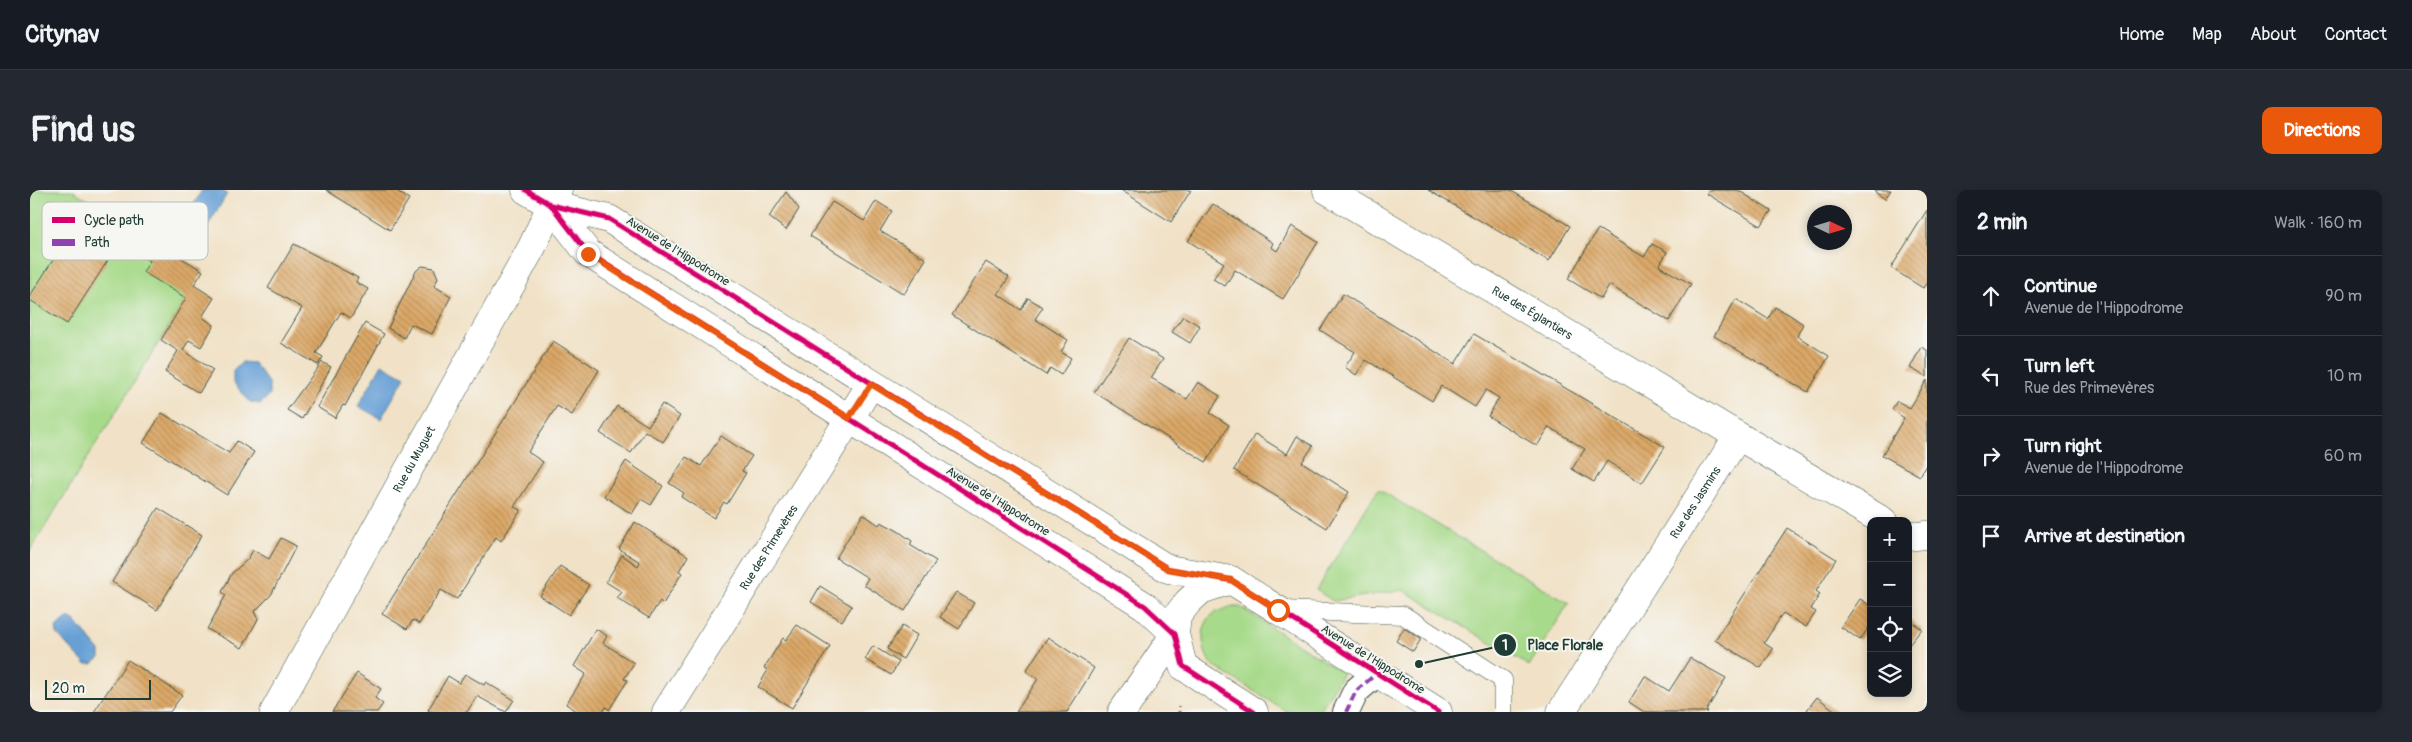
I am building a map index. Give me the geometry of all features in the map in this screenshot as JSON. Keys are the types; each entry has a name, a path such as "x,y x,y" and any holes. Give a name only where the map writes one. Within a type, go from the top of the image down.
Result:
{"street":[{"path":"526,190 555,198"},
{"name":"Rue des Églantiers","path":"1327,190 1738,436"},
{"name":"Avenue de l'Hippodrome","path":"555,198 609,219 1168,569 1231,580 1438,712"},
{"name":"Avenue de l'Hippodrome","path":"555,198 588,254 1145,606 1174,634"},
{"name":"Rue du Muguet","path":"274,712 532,248 555,198"},
{"name":"Rue des Primevères","path":"666,712 871,384"},
{"path":"1738,436 1876,517"},
{"name":"Rue des Jasmins","path":"1561,712 1738,436"},
{"path":"1912,535 1927,535"},
{"path":"1122,712 1174,634 1177,616 1188,602 1202,590 1231,580"},
{"path":"1174,634 1183,666 1254,712"},
{"path":"1346,712 1356,691 1377,673"}],"lane":[{"path":"1278,610 1403,615 1503,680 1504,712"}],"path":[{"path":"1179,706 1179,712"}],"green space":[{"path":"30,190 72,190 91,202 42,202 42,260 185,260 203,271 30,551"},
{"path":"1378,489 1569,603 1529,666 1403,590 1333,601 1316,590"},
{"path":"1230,607 1240,607 1343,673 1319,712 1287,712 1212,665 1204,647 1203,633 1205,626 1214,614"}],"water":[{"path":"202,190 222,190 227,194 208,226 208,202 195,202"},
{"path":"242,362 254,363 269,384 269,396 260,404 250,402 233,382 233,371"},
{"path":"382,364 405,377 381,419 358,406"},
{"path":"67,618 75,621 100,651 100,658 92,664 85,664 57,634 56,628"}],"building":[{"path":"326,190 395,190 409,199 390,230"},
{"path":"1121,190 1191,190 1171,222"},
{"path":"1428,190 1510,190 1570,226 1549,261"},
{"path":"1709,190 1738,190 1771,211 1761,226 1707,194"},
{"path":"1876,190 1891,190 1885,199 1875,192"},
{"path":"786,192 799,209 786,230 769,217"},
{"path":"876,201 892,211 880,231 926,259 904,294 810,236 832,202 864,221"},
{"path":"1213,204 1273,243 1271,247 1277,251 1292,226 1318,242 1283,299 1235,270 1225,286 1213,279 1224,263 1188,241"},
{"path":"1927,210 1927,282 1923,288 1891,268"},
{"path":"1598,229 1644,257 1652,244 1667,252 1659,266 1691,284 1669,321 1609,285 1601,299 1568,279"},
{"path":"294,244 358,278 356,282 368,289 351,318 341,312 316,353 323,357 318,365 281,343 302,308 268,288"},
{"path":"53,260 108,260 67,324 30,300 30,296"},
{"path":"148,260 185,260 203,271 194,285 214,298 202,317 214,325 201,347 189,340 183,350 213,370 199,393 165,372 178,351 161,340 186,298 143,272 150,261"},
{"path":"986,262 1009,277 998,294 1021,310 1028,298 1043,307 1035,319 1068,340 1061,352 1071,358 1061,375 1050,368 1046,375 952,315"},
{"path":"422,266 434,268 438,278 434,286 451,296 432,334 411,324 404,338 388,328 416,271"},
{"path":"1343,294 1455,364 1474,334 1665,447 1642,483 1607,461 1594,482 1572,469 1585,449 1549,427 1537,446 1488,416 1499,398 1486,390 1475,407 1441,386 1432,401 1366,360 1356,375 1345,367 1355,352 1320,330"},
{"path":"1736,299 1768,319 1775,307 1790,315 1803,324 1797,336 1829,356 1808,392 1714,336"},
{"path":"1183,316 1200,326 1190,343 1172,332"},
{"path":"365,323 384,334 345,406 343,405 335,418 317,407"},
{"path":"1129,338 1163,359 1151,378 1187,399 1198,382 1220,396 1210,413 1229,425 1206,462 1094,392"},
{"path":"553,341 599,370 572,415 557,406 528,452 543,462 514,507 521,510 501,541 496,537 457,599 441,590 419,624 413,620 407,629 382,614"},
{"path":"1921,347 1927,350 1927,377 1910,368"},
{"path":"322,362 331,367 302,419 287,410"},
{"path":"1927,380 1927,463 1920,476 1882,455 1904,418 1892,409 1897,401 1910,408"},
{"path":"662,404 680,416 663,442 645,431 631,453 600,433 617,406 648,426"},
{"path":"162,413 229,453 237,441 254,452 227,495 143,443"},
{"path":"1255,434 1287,454 1297,436 1313,446 1302,462 1349,492 1327,528 1234,470"},
{"path":"721,436 752,456 742,471 746,473 727,504 724,502 714,518 681,497 684,493 669,483 686,457 701,466"},
{"path":"626,461 663,486 651,505 641,499 632,514 604,496"},
{"path":"158,508 202,535 157,610 112,582"},
{"path":"863,514 879,525 881,522 898,531 912,541 910,545 936,561 905,611 864,585 868,578 836,558"},
{"path":"635,522 688,556 679,571 682,573 663,604 660,601 649,618 617,598 622,592 606,582 622,555 638,566 640,562 619,549"},
{"path":"1787,528 1836,559 1816,591 1820,594 1811,609 1816,612 1806,627 1783,613 1764,643 1773,649 1761,668 1715,640"},
{"path":"281,538 296,546 271,595 254,612 258,619 242,648 207,629 226,595 222,592 232,573 248,559 253,550 269,559"},
{"path":"560,566 589,585 569,615 540,596"},
{"path":"820,586 852,606 842,621 811,602"},
{"path":"956,592 974,603 959,629 940,617"},
{"path":"1860,599 1867,603 1867,630 1860,640 1841,627"},
{"path":"1912,622 1922,629 1912,641"},
{"path":"797,625 830,646 792,708 758,687 768,670 764,668 783,638 786,640"},
{"path":"902,626 917,635 903,659 887,649"},
{"path":"1404,628 1421,639 1413,652 1396,641"},
{"path":"596,629 607,636 603,643 634,663 624,679 628,680 609,710 606,707 603,712 578,712 566,704 586,674 574,666"},
{"path":"1048,637 1094,668 1067,712 1016,712 1038,679 1026,671"},
{"path":"873,646 899,662 891,675 865,659"},
{"path":"1690,658 1726,678 1706,711 1708,712 1644,712 1629,702 1645,676 1669,691"},
{"path":"128,660 182,695 170,712 94,712"},
{"path":"357,673 381,689 375,698 383,704 377,712 332,712"},
{"path":"465,674 484,685 486,682 514,700 506,712 477,696 467,712 431,712 428,710 448,676 459,683"},
{"path":"1817,697 1837,712 1810,712 1807,710"}],"marked path":[{"path":"1346,712 1356,691 1377,673"}],"cycle path":[{"path":"526,190 551,205 609,219 1168,569 1231,580 1438,712"},
{"path":"551,205 588,253 1145,606 1175,634 1183,666 1254,712"}],"place":[{"name":"Place Florale","path":"1419,664"}],"route":[{"path":"588,254 849,418 871,384 1168,569 1231,580 1278,610"}]}
